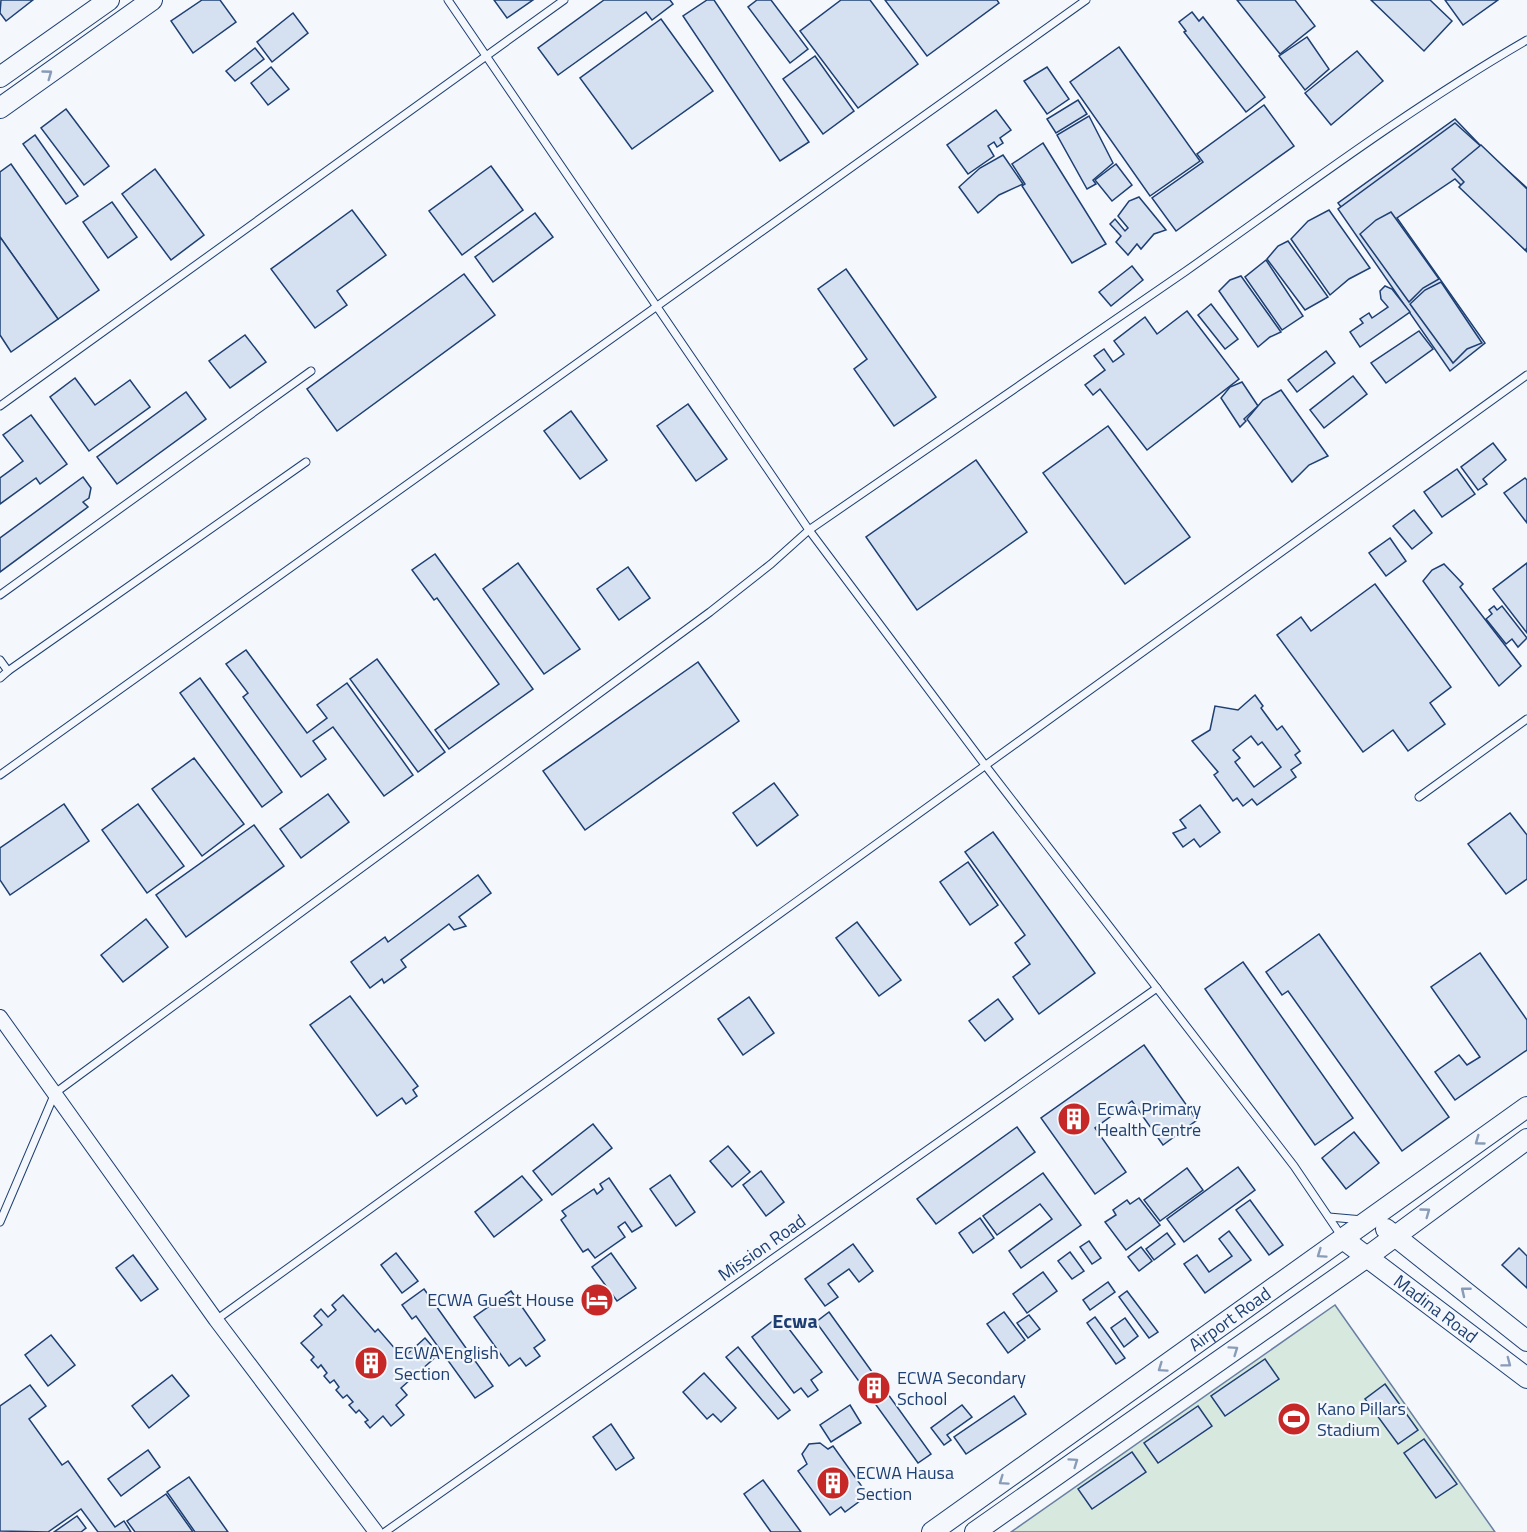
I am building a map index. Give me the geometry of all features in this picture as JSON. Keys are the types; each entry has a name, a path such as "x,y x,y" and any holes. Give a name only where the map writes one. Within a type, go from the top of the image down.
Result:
{"main road":[{"path":"0,76 110,0"},
{"path":"0,108 152,0"},
{"name":"Airport Road","path":"932,1532 1527,1107"},
{"name":"Airport Road","path":"975,1532 1367,1257 1527,1138"},
{"name":"Madina Road","path":"1369,1220 1395,1235 1527,1341"},
{"name":"Madina Road","path":"1343,1239 1527,1378"}],"street":[{"path":"0,1017 216,1320 376,1532"}],"lane":[{"path":"448,0 487,54 656,308 809,530 985,765 1294,1166 1343,1239"},
{"path":"0,406 564,0"},
{"path":"0,775 1086,0"},
{"path":"0,1222 55,1093 710,612 771,564 809,530 1087,340 1367,143 1471,73 1527,40"},
{"path":"0,595 311,371"},
{"path":"216,1320 1527,375"},
{"path":"0,678 306,462"},
{"path":"0,660 8,671"},
{"path":"1419,797 1527,719"},
{"name":"Mission Road","path":"385,1532 1157,988"},
{"path":"1329,1217 1369,1220"}],"shaded area":[{"name":"Kano Pillars Stadium","path":"1335,1305 1495,1532 1011,1532"}],"building":[{"path":"1,0 33,0 6,21 0,13"},
{"path":"202,0 220,0 236,22 193,53 171,21"},
{"path":"494,0 533,0 507,18"},
{"path":"604,0 670,0 673,4 652,20 646,12 558,75 538,48"},
{"path":"707,0 714,0 809,142 780,161 683,16"},
{"path":"757,0 771,0 808,49 790,63 748,7"},
{"path":"841,0 870,0 918,64 858,108 800,31"},
{"path":"885,0 997,0 999,3 927,56"},
{"path":"1237,0 1295,0 1315,26 1280,54"},
{"path":"1371,0 1430,0 1452,21 1424,51"},
{"path":"1445,0 1498,0 1463,25"},
{"path":"1192,12 1199,21 1203,17 1265,97 1246,112 1184,32 1186,31 1179,22"},
{"path":"293,13 308,33 272,62 257,42"},
{"path":"661,19 713,91 632,149 580,78"},
{"path":"1307,37 1329,69 1305,90 1279,56"},
{"path":"1119,47 1200,161 1150,196 1070,82"},
{"path":"255,48 264,59 235,81 226,71"},
{"path":"1357,51 1383,81 1331,125 1305,93"},
{"path":"815,56 854,111 823,134 783,79"},
{"path":"271,67 289,89 268,105 251,83"},
{"path":"1047,67 1069,99 1047,114 1024,81"},
{"path":"1078,100 1087,114 1056,133 1047,119"},
{"path":"1264,105 1294,146 1176,231 1152,198 1203,162 1197,154"},
{"path":"66,109 109,166 84,185 41,128"},
{"path":"996,110 1011,130 1000,138 1003,143 997,147 994,142 988,146 994,156 968,174 947,145"},
{"path":"1089,116 1113,163 1093,180 1096,184 1087,189 1057,135"},
{"path":"1455,119 1480,145 1463,155 1451,168 1424,188 1375,218 1360,232 1338,203"},
{"path":"1455,123 1527,188 1527,252 1455,179 1397,218 1485,343 1450,371 1338,209"},
{"path":"35,135 78,196 66,204 23,144"},
{"path":"1043,143 1106,244 1072,263 1022,186 1025,184 1012,164"},
{"path":"1481,145 1527,189 1527,248 1525,250 1459,187 1464,182 1452,169"},
{"path":"1003,155 1023,184 999,195 978,213 959,187 980,168"},
{"path":"11,164 99,290 58,319 0,237 0,172"},
{"path":"1116,164 1132,185 1112,201 1095,180"},
{"path":"491,166 523,210 462,255 429,211"},
{"path":"155,169 204,235 171,260 122,194"},
{"path":"1139,197 1166,230 1154,234 1141,249 1137,244 1128,255 1116,242 1121,236 1110,224 1115,219 1125,231 1128,228 1118,216 1129,201"},
{"path":"112,202 137,237 108,258 83,222"},
{"path":"352,210 386,255 337,291 347,305 315,328 271,269"},
{"path":"1329,210 1370,268 1349,279 1330,295 1291,239 1308,221"},
{"path":"1391,212 1439,279 1423,288 1409,302 1360,234 1376,220"},
{"path":"535,213 553,237 493,282 475,257"},
{"path":"0,237 58,319 11,352 0,335"},
{"path":"1288,241 1328,297 1305,310 1267,259 1278,246"},
{"path":"1266,260 1303,316 1282,330 1245,277"},
{"path":"1132,266 1143,280 1111,306 1099,292"},
{"path":"846,269 936,397 894,426 854,369 867,359 818,289"},
{"path":"464,274 495,315 337,431 307,389"},
{"path":"1241,276 1281,332 1270,337 1258,347 1219,291 1230,280"},
{"path":"1441,282 1482,343 1467,349 1453,363 1410,304 1425,290"},
{"path":"1385,286 1392,289 1410,312 1360,347 1350,332 1363,323 1360,319 1369,313 1372,318 1388,307 1381,299 1380,291"},
{"path":"1211,304 1238,339 1225,349 1198,315"},
{"path":"1187,311 1239,379 1147,450 1100,389 1093,395 1085,385 1105,370 1094,356 1104,349 1113,362 1124,354 1114,341 1145,317 1157,334"},
{"path":"1419,331 1433,349 1386,383 1371,363"},
{"path":"245,335 266,362 230,388 209,361"},
{"path":"1326,351 1335,363 1297,392 1288,380"},
{"path":"1353,376 1367,394 1324,428 1310,410"},
{"path":"75,378 95,405 130,380 150,407 89,451 50,397"},
{"path":"1242,382 1258,406 1244,419 1246,421 1240,427 1221,398 1230,387"},
{"path":"1281,390 1328,456 1309,465 1292,482 1247,419 1263,400"},
{"path":"186,392 206,419 117,484 97,457"},
{"path":"688,404 727,459 696,481 657,426"},
{"path":"571,411 607,460 580,479 544,431"},
{"path":"31,415 67,464 40,484 36,478 0,504 0,478 23,461 3,435"},
{"path":"1108,426 1190,537 1125,584 1043,473"},
{"path":"1493,443 1506,460 1483,479 1487,484 1478,490 1461,467"},
{"path":"976,460 1027,532 917,610 866,537"},
{"path":"1457,469 1475,494 1442,517 1424,492"},
{"path":"83,477 91,488 89,498 83,502 88,507 0,572 0,538"},
{"path":"1525,478 1527,480 1527,523 1504,493"},
{"path":"1414,510 1432,533 1412,549 1393,526"},
{"path":"1390,538 1406,561 1386,576 1369,553"},
{"path":"435,554 533,689 449,749 435,730 499,684 437,598 434,600 412,570"},
{"path":"518,563 580,649 544,674 483,589"},
{"path":"1527,563 1527,633 1493,589"},
{"path":"1444,564 1463,584 1460,587 1521,666 1499,686 1423,581 1432,570"},
{"path":"628,567 650,598 619,620 597,589"},
{"path":"1375,584 1451,687 1430,703 1445,724 1408,751 1393,730 1363,752 1277,635 1301,617 1311,631"},
{"path":"1494,606 1497,610 1502,606 1527,638 1518,647 1512,639 1506,644 1486,619 1492,614 1489,610"},
{"path":"246,650 307,733 327,718 317,705 347,683 413,775 384,796 333,727 313,741 326,759 301,777 243,697 248,693 226,664"},
{"path":"377,659 445,752 418,772 350,679"},
{"path":"698,662 739,721 585,830 543,771"},
{"path":"200,678 282,792 262,807 180,693"},
{"path":"1255,695 1263,706 1261,708 1277,730 1282,726 1300,751 1295,755 1301,763 1291,770 1296,777 1257,805 1252,799 1243,806 1237,798 1233,801 1214,775 1218,772 1192,741 1210,730 1215,706 1238,710","holes":["1251,736 1258,745 1262,742 1281,767 1254,787 1235,762 1240,758 1233,750"]},
{"path":"194,758 244,824 202,856 152,789"},
{"path":"774,783 798,815 757,846 733,813"},
{"path":"328,794 349,822 301,858 280,829"},
{"path":"64,804 89,841 10,895 0,880 0,848"},
{"path":"138,804 184,866 147,893 102,830"},
{"path":"1200,805 1220,832 1200,847 1194,839 1183,847 1173,833 1186,828 1180,820"},
{"path":"1510,813 1527,835 1527,879 1506,894 1468,844"},
{"path":"254,825 284,866 186,937 156,895"},
{"path":"993,832 1095,973 1039,1014 1013,977 1030,964 1015,943 1025,935 965,852"},
{"path":"968,862 998,905 970,925 940,882"},
{"path":"478,875 491,893 459,917 466,926 454,930 449,924 401,960 406,967 384,983 382,979 370,988 351,962 385,937 388,942"},
{"path":"146,919 168,947 123,982 101,955"},
{"path":"857,922 901,980 879,996 836,938"},
{"path":"1319,934 1449,1117 1402,1151 1288,991 1282,995 1266,972"},
{"path":"1480,953 1527,1020 1527,1050 1455,1100 1435,1072 1459,1055 1467,1065 1480,1057 1431,987"},
{"path":"1243,962 1353,1118 1315,1145 1205,989"},
{"path":"350,996 418,1086 413,1090 417,1096 406,1104 402,1098 377,1116 310,1025"},
{"path":"749,997 774,1033 743,1055 718,1019"},
{"path":"998,999 1013,1019 985,1041 969,1021"},
{"name":"Ecwa Primary Health Centre","path":"1144,1045 1197,1120 1163,1145 1132,1101 1095,1128 1126,1172 1095,1194 1041,1118"},
{"path":"593,1124 612,1148 552,1195 533,1171"},
{"path":"1017,1127 1035,1152 936,1224 917,1199"},
{"path":"1354,1132 1379,1163 1346,1189 1322,1158"},
{"path":"728,1146 750,1172 732,1187 710,1161"},
{"path":"1238,1167 1255,1190 1184,1242 1167,1219"},
{"path":"1187,1168 1203,1190 1160,1221 1144,1200"},
{"path":"761,1171 784,1202 766,1216 743,1185"},
{"path":"1043,1173 1081,1225 1021,1268 1009,1251 1052,1219 1040,1204 997,1235 983,1216"},
{"path":"670,1175 695,1212 676,1226 650,1189"},
{"path":"522,1176 542,1200 494,1237 475,1212"},
{"path":"609,1178 642,1226 632,1232 625,1222 618,1227 625,1237 595,1258 588,1249 583,1252 561,1220 566,1216 562,1211 594,1189 597,1194 603,1189 600,1184"},
{"path":"1139,1198 1160,1225 1126,1250 1105,1222 1116,1215 1113,1210 1127,1200 1130,1204"},
{"path":"1250,1200 1283,1245 1269,1255 1236,1210"},
{"path":"980,1218 994,1238 973,1253 959,1233"},
{"path":"1229,1231 1251,1260 1205,1293 1184,1264 1197,1255 1209,1272 1232,1256 1219,1239"},
{"path":"1167,1233 1175,1244 1154,1260 1146,1249"},
{"path":"1089,1241 1101,1258 1092,1264 1080,1247"},
{"path":"853,1244 873,1271 859,1282 849,1269 828,1284 838,1297 825,1306 805,1279"},
{"path":"1141,1247 1152,1261 1139,1271 1128,1257"},
{"path":"1519,1248 1527,1256 1527,1288 1502,1265"},
{"path":"1070,1252 1084,1271 1072,1279 1058,1261"},
{"path":"396,1253 418,1281 402,1293 381,1265"},
{"path":"611,1253 636,1288 617,1301 592,1267"},
{"path":"133,1255 158,1289 141,1301 116,1268"},
{"path":"1043,1272 1057,1291 1027,1313 1013,1294"},
{"path":"1108,1282 1115,1292 1090,1310 1083,1300"},
{"path":"424,1289 493,1386 475,1398 416,1316 412,1319 402,1305"},
{"path":"511,1291 545,1340 534,1348 540,1356 526,1366 520,1358 509,1366 474,1317"},
{"path":"1127,1291 1158,1332 1149,1338 1119,1297"},
{"name":"ECWA English Section","path":"343,1295 375,1332 378,1329 403,1358 425,1338 439,1354 401,1388 407,1395 396,1405 404,1415 391,1426 383,1416 370,1428 365,1422 368,1420 359,1410 356,1413 349,1405 353,1402 347,1395 343,1398 336,1390 339,1387 334,1380 330,1383 324,1376 327,1373 321,1365 318,1368 311,1360 314,1357 301,1343 322,1325 314,1316 321,1309 328,1317 336,1310 332,1305"},
{"name":"ECWA Secondary School","path":"829,1312 931,1454 918,1463 816,1322"},
{"path":"1004,1312 1025,1340 1008,1353 987,1324"},
{"path":"1029,1315 1040,1329 1028,1338 1017,1323"},
{"path":"779,1316 822,1372 811,1380 818,1390 808,1397 801,1388 794,1393 752,1337"},
{"path":"1095,1317 1125,1358 1116,1364 1087,1323"},
{"path":"1125,1318 1138,1336 1124,1347 1111,1328"},
{"path":"51,1335 75,1365 48,1386 25,1355"},
{"path":"738,1347 790,1410 778,1419 726,1357"},
{"path":"1265,1359 1279,1379 1225,1416 1211,1396"},
{"path":"704,1373 736,1408 721,1422 713,1414 707,1419 683,1392"},
{"path":"172,1375 189,1396 149,1428 132,1406"},
{"path":"1385,1384 1418,1430 1398,1444 1365,1399"},
{"path":"30,1385 46,1406 29,1419 62,1465 68,1461 115,1527 124,1521 131,1532 98,1532 81,1509 48,1532 0,1531 0,1406"},
{"path":"1014,1396 1026,1414 966,1454 954,1437"},
{"name":"ECWA Secondary School","path":"850,1405 861,1423 831,1442 820,1425"},
{"path":"962,1405 972,1417 947,1435 951,1440 944,1445 931,1428"},
{"path":"1198,1406 1212,1426 1158,1463 1144,1443"},
{"path":"611,1424 634,1458 616,1470 593,1437"},
{"path":"1424,1439 1457,1484 1436,1498 1404,1453"},
{"name":"ECWA Hausa Section","path":"820,1443 828,1449 833,1446 868,1495 845,1512 841,1507 830,1515 798,1471 807,1464 802,1454 809,1444"},
{"path":"148,1450 160,1467 121,1496 108,1479"},
{"path":"1132,1452 1146,1472 1092,1509 1078,1489"},
{"path":"189,1477 228,1532 195,1532 167,1492"},
{"path":"763,1480 801,1532 771,1532 744,1494"},
{"path":"166,1494 193,1532 135,1532 127,1521"},
{"path":"77,1516 86,1528 81,1532 54,1532"}],"place":[{"name":"Ecwa Primary Health Centre","path":"1074,1119"},
{"name":"ECWA Guest House","path":"597,1300"},
{"name":"ECWA English Section","path":"371,1363"},
{"name":"ECWA Secondary School","path":"874,1388"},
{"name":"Kano Pillars Stadium","path":"1294,1419"},
{"name":"ECWA Hausa Section","path":"833,1483"}],"district":[{"name":"Ecwa","path":"795,1321"}]}
